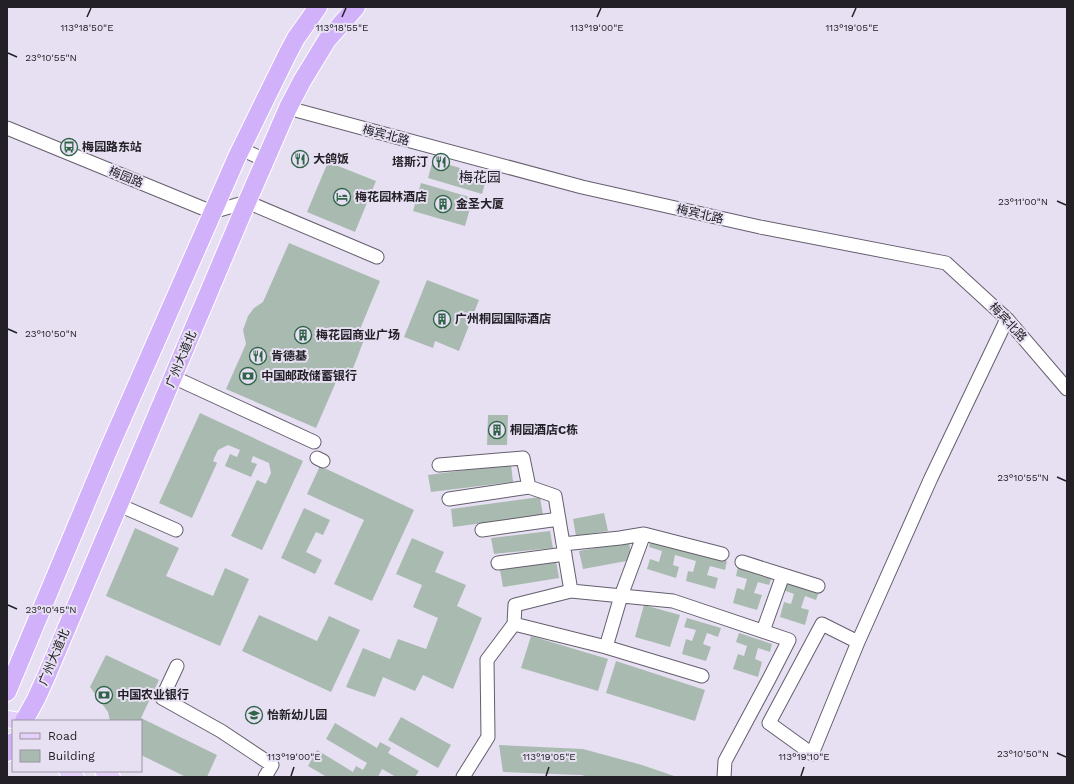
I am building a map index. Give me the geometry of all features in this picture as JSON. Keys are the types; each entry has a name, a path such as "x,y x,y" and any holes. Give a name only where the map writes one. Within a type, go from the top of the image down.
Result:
{"highway":[{"path":"7,692 104,461 212,212 287,55 296,38 318,7"},
{"name":"广州大道北","path":"24,720 43,682 288,108 323,46 338,26 356,7"}],"street":[{"name":"梅宾北路","path":"288,108 582,187 760,227 946,263 1007,319 1067,389"},
{"name":"梅园路","path":"7,128 212,212"},
{"path":"241,149 265,160"},
{"path":"212,212 247,202 377,258"},
{"path":"858,642 822,624 769,723 812,754 858,642 931,478 1007,319"},
{"path":"173,377 314,442"},
{"path":"439,465 523,458 528,487"},
{"path":"449,499 528,487 555,496 571,591"},
{"path":"119,505 176,530"},
{"path":"482,530 559,519"},
{"path":"606,648 621,596 644,534"},
{"path":"498,563 644,534 722,554"},
{"path":"742,562 818,586"},
{"path":"763,631 783,575"},
{"path":"463,777 488,737 487,660 514,624 515,605 571,591 673,601 789,640 725,761 724,777"},
{"path":"514,624 606,648 702,676"},
{"path":"177,666 162,698 221,731 272,765 265,777"}],"building":[{"path":"433,160 487,176 482,194 428,178"},
{"name":"梅花园林酒店","path":"328,162 376,181 355,232 307,212"},
{"name":"金圣大厦","path":"421,183 473,198 465,226 413,211"},
{"name":"梅花园商业广场","path":"289,243 380,281 358,334 365,337 349,379 339,375 316,428 226,389 246,344 243,330 248,316 254,308 263,302"},
{"name":"广州桐园国际酒店","path":"427,280 479,300 459,351 435,341 433,348 404,337"},
{"path":"200,413 303,461 262,550 231,536 257,480 266,484 271,473 269,463 253,456 251,462 257,464 251,477 225,466 230,454 237,457 240,450 228,445 218,450 213,461 217,463 192,518 159,503"},
{"name":"桐园酒店C栋","path":"488,415 508,415 507,445 487,445"},
{"path":"511,464 513,482 431,492 428,475"},
{"path":"320,466 414,510 372,601 334,584 364,520 307,494"},
{"path":"540,497 543,515 453,527 451,509"},
{"path":"304,508 330,520 323,535 316,532 306,552 322,560 315,574 281,558"},
{"path":"604,513 608,531 576,536 573,519"},
{"path":"135,528 179,548 166,576 213,596 225,568 249,579 220,646 106,596"},
{"path":"550,531 553,548 494,554 491,538"},
{"path":"412,538 444,552 435,572 466,585 457,606 482,618 453,689 423,675 415,691 383,677 375,697 346,687 363,648 390,659 398,639 426,649 438,618 413,607 422,585 396,574"},
{"path":"651,539 727,561 725,570 710,566 707,575 718,578 715,589 686,581 688,571 693,572 696,561 675,555 673,565 679,567 676,578 647,569 650,559 659,562 662,551 649,547"},
{"path":"629,542 632,560 583,569 579,551"},
{"path":"556,561 559,578 503,587 500,570"},
{"path":"738,567 772,577 769,585 758,582 754,593 762,595 757,610 733,603 737,588 744,590 747,579 736,576"},
{"path":"785,581 819,592 816,600 805,596 801,608 809,610 805,625 780,617 784,602 791,604 794,594 783,590"},
{"path":"644,605 680,615 670,647 635,637"},
{"path":"259,615 317,641 329,616 360,630 331,692 242,651"},
{"path":"687,618 721,628 718,637 707,633 703,644 711,647 706,661 682,654 686,639 692,641 696,630 684,627"},
{"path":"739,633 772,644 770,652 758,648 755,659 762,662 758,677 733,669 738,654 744,656 747,646 736,642"},
{"path":"531,636 608,659 598,691 521,668"},
{"path":"106,655 159,680 141,718 217,755 207,777 186,777 142,755 142,720 110,720 108,712 90,687"},
{"path":"616,661 705,690 695,721 606,693"},
{"path":"401,717 451,745 438,768 388,740"},
{"path":"335,723 377,748 380,742 391,748 388,753 419,771 415,777 396,777 382,769 378,777 327,777 308,766 317,750 353,772 356,766 363,770 367,763 326,739"},
{"path":"499,745 583,749 642,765 677,777 590,777 581,775 503,772"}],"place":[{"name":"梅园路东站","path":"69,147"},
{"name":"大鸽饭","path":"300,159"},
{"name":"塔斯汀","path":"441,162"},
{"name":"梅花园林酒店","path":"342,197"},
{"name":"金圣大厦","path":"443,204"},
{"name":"广州桐园国际酒店","path":"442,319"},
{"name":"梅花园商业广场","path":"303,335"},
{"name":"肯德基","path":"258,356"},
{"name":"中国邮政储蓄银行","path":"248,376"},
{"name":"桐园酒店C栋","path":"497,430"},
{"name":"中国农业银行","path":"104,695"},
{"name":"怡新幼儿园","path":"254,715"}],"district":[{"name":"梅花园","path":"480,177"}]}
